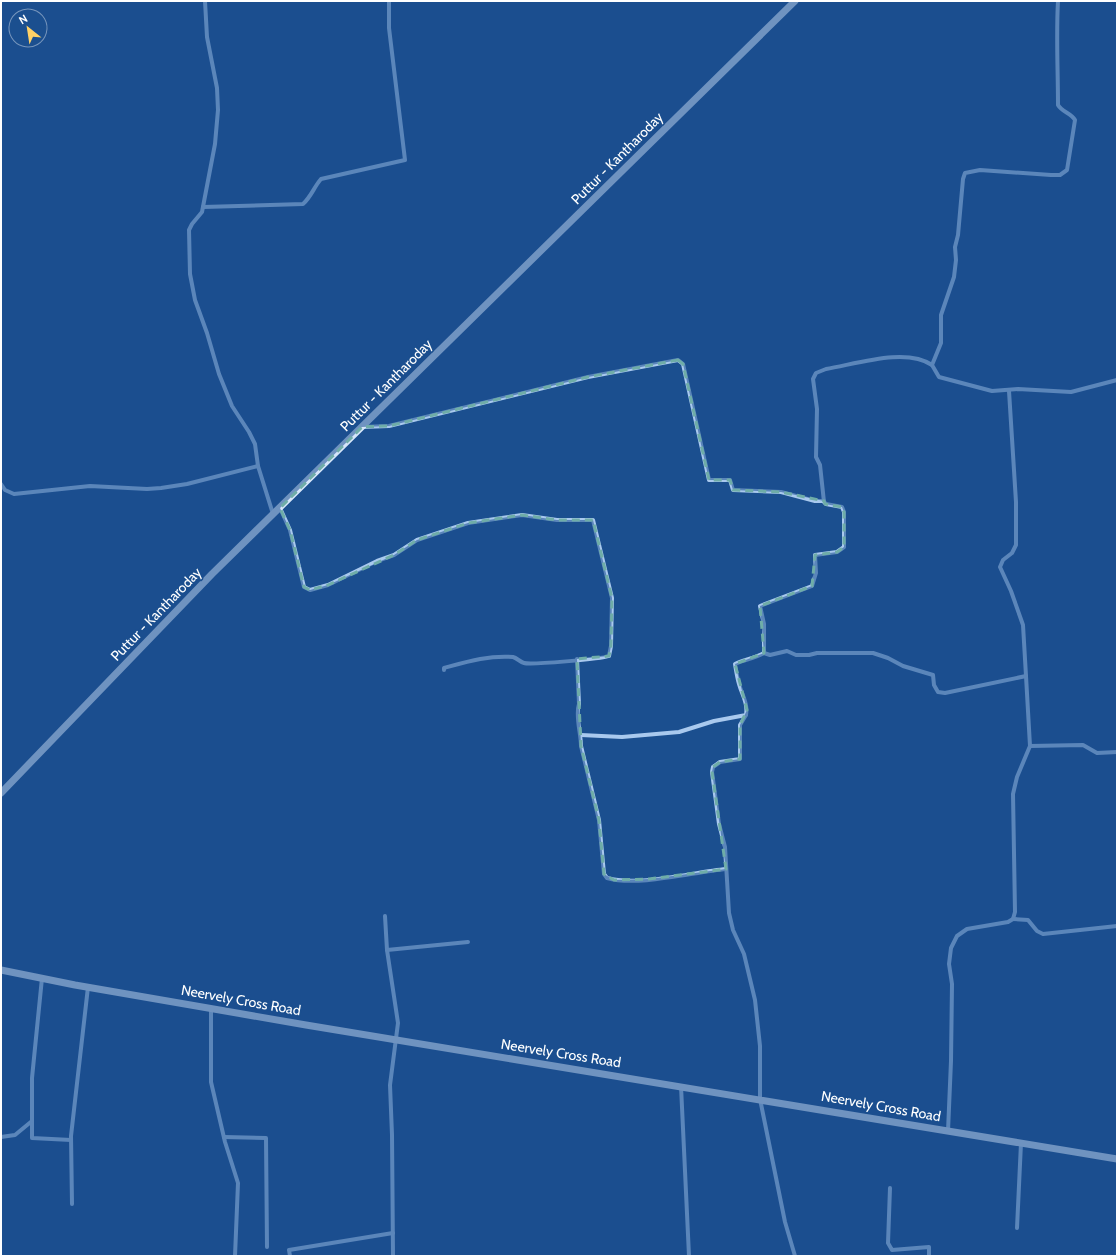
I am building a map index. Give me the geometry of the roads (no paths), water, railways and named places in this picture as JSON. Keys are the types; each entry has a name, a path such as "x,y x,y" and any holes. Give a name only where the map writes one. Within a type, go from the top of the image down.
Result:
{"street":[{"path":"205,1 207,37 217,88 218,110 215,144 202,212 189,230 190,274 195,300 207,333 218,374 232,406 255,444 258,466 273,515"},
{"path":"203,207 303,204 310,198 314,188 321,178 405,160 389,28 389,1"},
{"name":"Puttur - Kantharoday","path":"1,794 212,574 794,1"},
{"path":"932,365 941,343 941,315 954,277 956,260 955,247 958,235 962,178 965,173 980,170 1060,175 1067,170 1075,120 1072,115 1061,110 1058,105 1059,50 1056,31 1058,1"},
{"path":"824,501 820,465 816,457 817,409 813,379 816,373 826,369 898,356 914,357 932,365 939,377 992,391 1018,390 1071,392 1117,380"},
{"path":"362,427 389,426 588,377 678,360 683,364 709,480 730,480 733,490 781,492 815,501 824,501 826,504 842,507 844,512 844,547 837,552 815,556 816,573 812,586 760,606 764,624 764,653"},
{"path":"1009,391 1016,502 1016,545 1012,553 1003,560 1000,567 1011,591 1023,625 1030,746 1017,777 1013,794 1015,912 1013,919"},
{"path":"1,484 4,490 14,494 90,486 147,489 187,484 258,466"},
{"path":"280,508 290,530 304,587 310,590 328,585 377,561 394,555 416,540 468,523 522,515 557,520 593,520 612,598 611,646 609,656 601,659 577,659 535,664 523,663 514,657 476,658 444,668 444,670"},
{"path":"795,1256 785,1222 760,1099 760,1046 755,1000 744,954 733,930 729,913 725,847 719,824 712,772 713,767 720,762 740,758 740,725 746,715 747,710 745,698 739,685 735,664 746,658 755,658 764,653 770,655 787,651 796,655 809,655 817,653 873,653 888,658 903,666 929,673 934,676 934,685 938,692 945,693 1026,676"},
{"path":"577,659 579,704 577,709 581,734 580,746 599,820 604,874 607,878 614,880 649,879 726,869"},
{"path":"581,734 622,737 679,732 714,721 746,715"},
{"path":"1030,746 1083,745 1097,753 1117,752"},
{"path":"385,916 387,950 398,1023 390,1085 392,1135 392,1256"},
{"path":"948,1131 952,984 949,964 951,948 957,936 967,929 1008,922 1013,919 1028,920 1037,931 1042,934 1117,926"},
{"path":"387,950 468,942"},
{"name":"Neervely Cross Road","path":"1,970 88,987 396,1040 1117,1159"},
{"path":"42,978 32,1078 32,1138 71,1140"},
{"path":"72,1204 71,1140 88,987"},
{"path":"210,1008 211,1082 224,1137 238,1183 235,1256"},
{"path":"681,1086 689,1256"},
{"path":"1,1137 15,1135 32,1121"},
{"path":"224,1137 266,1138 267,1247"},
{"path":"1017,1228 1021,1143"},
{"path":"890,1188 888,1243 892,1250 929,1247 930,1256"},
{"path":"290,1256 289,1250 393,1233"}]}
